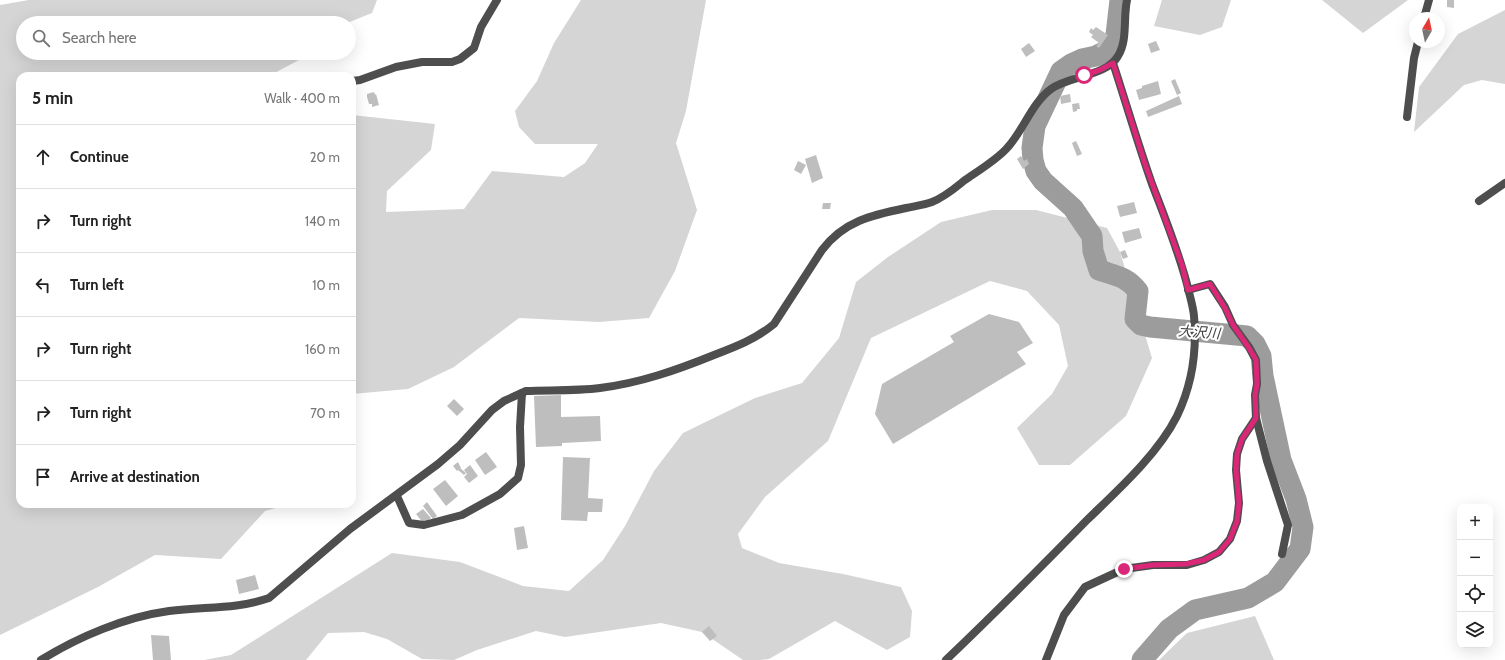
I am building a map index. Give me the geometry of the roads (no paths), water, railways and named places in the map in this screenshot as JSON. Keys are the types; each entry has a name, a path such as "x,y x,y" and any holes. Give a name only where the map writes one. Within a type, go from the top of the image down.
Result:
{"street":[{"path":"356,80 396,67 422,62 452,62 460,59 474,48 481,27 497,0"},
{"path":"41,660 78,640 144,616 169,611 232,607 252,604 268,598 350,529 397,496 438,464 460,445 492,410 504,401 522,393 544,390 599,388 640,381 687,367 765,332 774,324 822,250 831,238 842,229 870,216 933,202 945,195 1008,148 1032,111 1051,89 1063,82 1100,70 1113,63 1122,47 1127,0"},
{"path":"1426,12 1429,0"},
{"path":"1407,117 1416,48"},
{"path":"946,660 1120,488 1144,462 1165,435 1176,416 1187,390 1192,367 1194,314 1182,265 1145,164 1113,63"},
{"path":"1479,201 1505,183"},
{"path":"1188,290 1210,284 1225,308 1233,325 1256,360 1256,418 1267,461 1288,525 1282,554"},
{"path":"397,496 409,523 424,525 462,515 500,494 518,478 521,465 520,427 522,393"},
{"path":"1046,660 1064,615 1085,587 1124,569 1153,565 1186,564 1204,560 1219,552 1230,539 1237,521 1239,503 1236,470 1237,454 1242,439 1256,418"}],"waterway":[{"name":"大沢川","path":"1120,0 1116,35 1110,49 1096,56 1082,59 1061,71 1035,126 1032,148 1036,171 1043,181 1073,208 1092,236 1093,251 1099,270 1125,279 1138,291 1135,319 1141,325 1247,336 1255,344 1261,356 1263,376 1281,460 1296,499 1303,527 1300,549 1275,582 1248,598 1195,610 1169,629 1142,660"}]}
